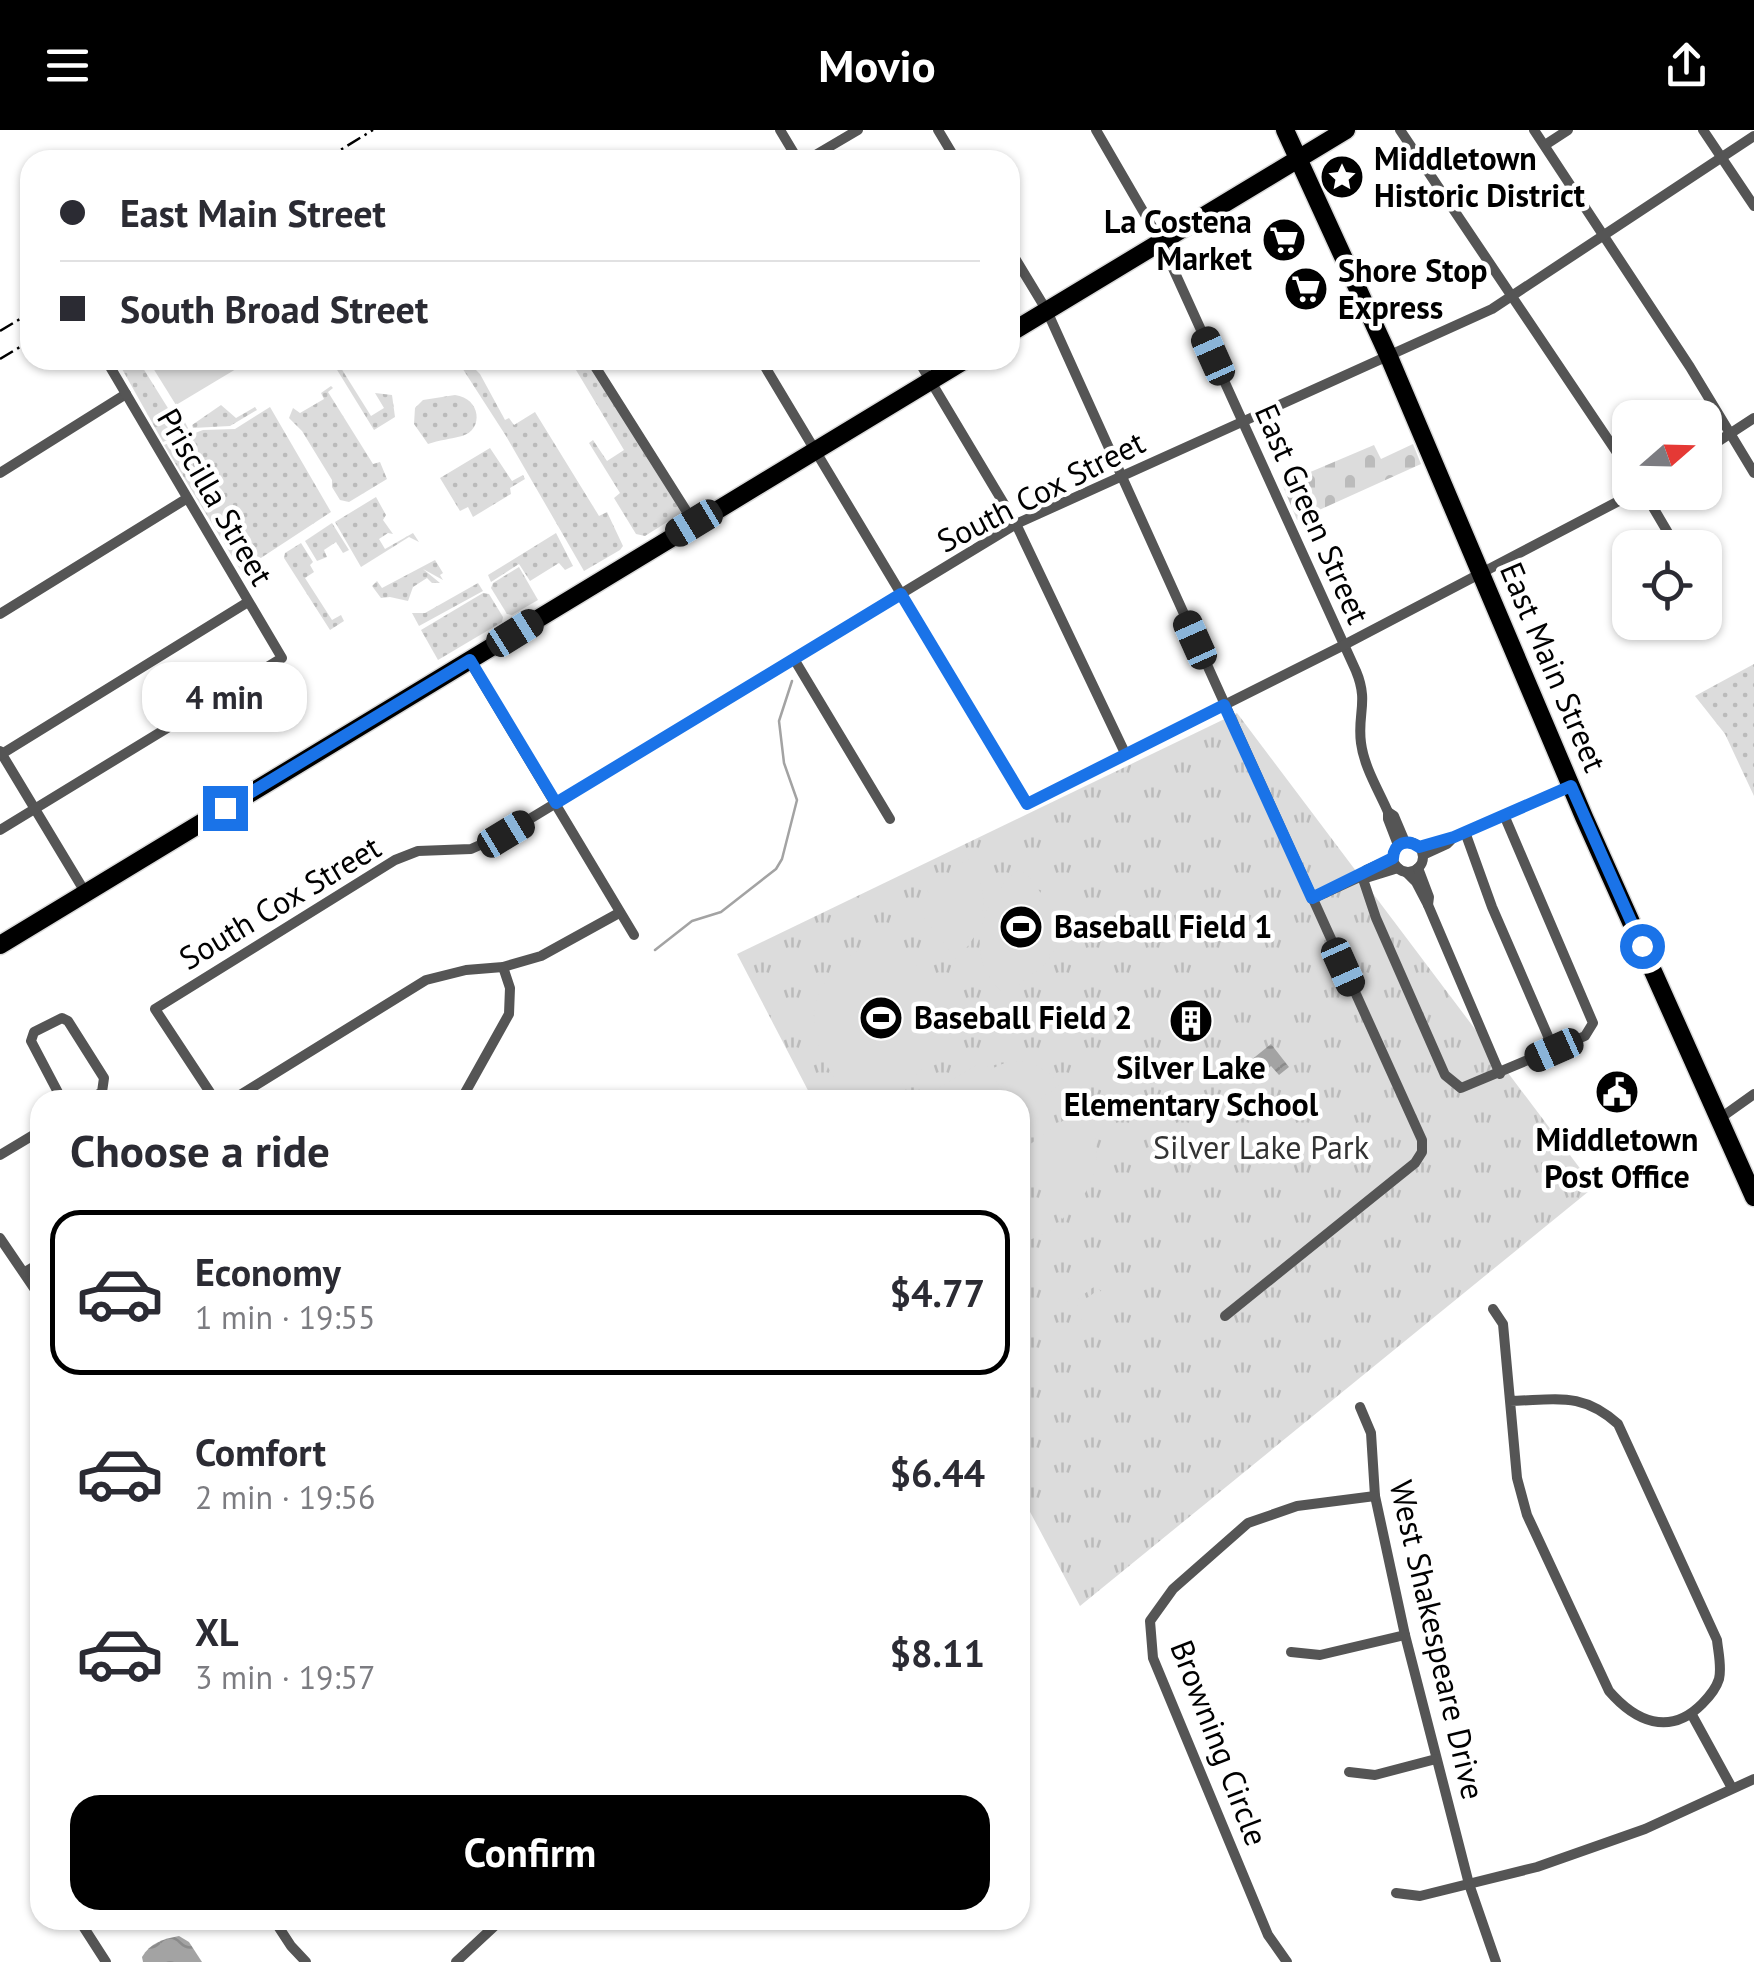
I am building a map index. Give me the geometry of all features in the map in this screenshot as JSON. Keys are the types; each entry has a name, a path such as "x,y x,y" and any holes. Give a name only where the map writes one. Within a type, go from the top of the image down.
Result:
{"main road":[{"name":"East Main Street","path":"1285,130 1389,357 1571,786 1754,1197"},
{"path":"1020,327 1346,130"},
{"path":"0,944 948,370"}],"street":[{"path":"824,150 858,130"},
{"name":"East Green Street","path":"1096,130 1161,242 1344,645 1363,692 1363,751 1388,812 1394,816 1402,843"},
{"path":"1400,130 1612,445"},
{"path":"1534,130 1754,473"},
{"path":"1544,145 1568,130"},
{"path":"1704,130 1754,206"},
{"name":"South Cox Street","path":"208,1090 155,1009 395,860 418,851 471,849 506,834 1016,524 1389,357 1512,297 1754,136"},
{"path":"1020,267 1046,311 1422,1140 1422,1152 1410,1168 1225,1316"},
{"name":"Priscilla Street","path":"34,809 282,658 112,370"},
{"path":"598,370 694,523"},
{"path":"767,370 1027,804 1612,505"},
{"path":"924,370 1016,524 1125,753"},
{"path":"0,473 126,394"},
{"path":"1722,439 1754,418"},
{"path":"0,614 186,499"},
{"path":"84,892 0,753 248,602"},
{"path":"794,659 890,819"},
{"path":"470,660 634,935"},
{"path":"1399,866 1402,843 1421,851 1447,844 1460,834 1571,786"},
{"path":"0,830 34,809"},
{"path":"1363,876 1376,918 1445,1076 1460,1088 1500,1074 1585,1036 1593,1023 1504,815"},
{"path":"1460,834 1554,1050"},
{"path":"1421,851 1418,868 1428,905"},
{"path":"1399,866 1416,882 1428,905 1500,1074"},
{"path":"1312,898 1363,876 1366,870 1418,868"},
{"path":"248,1090 426,980 466,970 504,967 541,956 620,913"},
{"path":"468,1090 509,1014 510,988 504,967"},
{"path":"57,1090 31,1040 34,1032 62,1018 68,1021 104,1078 102,1090"},
{"path":"1719,1119 1754,1094"},
{"path":"0,1155 30,1137"},
{"path":"0,1238 30,1280"},
{"path":"25,1272 30,1269"},
{"path":"1493,1309 1503,1324 1510,1401 1517,1478 1527,1515 1609,1691 1626,1710 1642,1719 1662,1723 1692,1715 1711,1695 1720,1677 1717,1640 1618,1424 1584,1401 1510,1401"},
{"name":"West Shakespeare Drive","path":"1360,1406 1371,1433 1375,1496 1436,1759 1469,1884 1496,1962"},
{"name":"Browning Circle","path":"1287,1962 1268,1935 1153,1658 1150,1621 1173,1589 1248,1523 1297,1506 1375,1496"},
{"path":"1291,1652 1320,1655 1406,1635"},
{"path":"1692,1715 1732,1788"},
{"path":"1349,1772 1374,1775 1436,1759"},
{"path":"1396,1893 1420,1896 1538,1867 1646,1829 1754,1779"},
{"path":"85,1930 106,1962"},
{"path":"279,1930 306,1962"},
{"path":"456,1962 491,1930"}],"green space":[{"path":"123,370 144,370 171,413 178,409 189,430 163,442"},
{"path":"154,370 234,370 176,405"},
{"path":"337,370 342,370 371,416 384,408 375,393 392,395 395,417 374,430"},
{"path":"463,370 480,374 505,420 509,418 514,425 535,412 599,516 607,512 623,546 620,550 584,571"},
{"path":"576,370 594,370 683,512 645,536 636,534 614,498 620,493 589,443 593,440 607,461 624,450"},
{"path":"331,386 328,392 373,464 380,462 387,479 349,502 340,500 302,431 289,418 293,408 300,413 324,399 321,393"},
{"path":"464,397 474,408 474,427 462,436 428,444 414,424 415,408 423,400"},
{"path":"221,405 236,418 255,407 257,410 230,426 193,428"},
{"path":"270,407 331,512 241,571 164,445 203,430 235,429"},
{"path":"1413,444 1421,464 1297,520 1282,484 1374,445 1381,459"},
{"path":"490,448 512,481 523,475 525,479 510,488 511,494 473,517 468,507 460,511 440,478"},
{"path":"376,497 386,515 383,520 393,534 379,539 385,549 413,533 419,542 409,537 361,567 335,522"},
{"path":"332,523 349,550 343,553 336,542 324,550 327,557 317,561 305,541"},
{"path":"556,533 573,566 565,570 559,563 530,581 519,564 491,582 488,575"},
{"path":"301,543 313,562 310,565 314,572 305,578 332,620 341,615 344,621 330,630 284,558 285,553"},
{"path":"435,560 443,580 423,569 440,583 427,578 413,587 408,601 381,598 372,586 377,581 382,588"},
{"path":"519,567 538,600 507,614 491,588"},
{"path":"478,583 483,591 419,626 412,613 425,613"},
{"path":"483,593 489,594 503,617 502,622 438,660 421,630"},
{"path":"1754,664 1754,796 1725,734 1695,696"},
{"name":"Silver Lake Park","path":"1237,713 1594,1187 1080,1606 1030,1512 1030,1090 808,1090 737,954"},
{"path":"968,859 981,884 983,911 974,937 956,959 924,918 927,915 919,901 929,893 927,890"},
{"name":"Baseball Field 1","path":"1018,870 1026,873 1069,938 1048,956 1051,960 1010,991 1001,991 982,961 981,928 995,896"},
{"name":"Baseball Field 2","path":"890,930 946,1004 942,1008 958,1030 958,1036 936,1053 938,1058 895,1090 843,1090 819,1047 814,1024 816,1003 825,983 862,947"},
{"path":"984,1061 990,1070 1010,1062 1028,1062 1045,1070 1060,1085 1030,1106 1030,1090 1001,1090 996,1081 997,1090 936,1090"},
{"path":"1082,1107 1095,1137 1095,1167 1084,1195 1062,1219 1030,1174 1030,1144"},
{"path":"1030,1197 1053,1230 1030,1240"},
{"path":"1083,1268 1096,1285 1070,1305 1058,1288"},
{"path":"1099,1289 1111,1305 1086,1325 1073,1309"}],"water":[{"path":"1271,1044 1289,1067 1279,1075 1271,1066 1256,1079 1245,1065"},
{"path":"179,1936 189,1942 202,1962 143,1962 142,1957 153,1945"}],"waterway":[{"path":"655,950 692,921 721,912 776,869 782,859 797,800 784,763 779,721 792,681"}],"railway":[{"path":"340,150 373,130"},
{"path":"0,331 20,319"},
{"path":"0,359 20,347"}],"place":[{"name":"Middletown Historic District","path":"1342,177"},
{"name":"La Costena Market","path":"1284,240"},
{"name":"Shore Stop Express","path":"1306,289"},
{"name":"Baseball Field 1","path":"1021,927"},
{"name":"Baseball Field 2","path":"881,1018"},
{"name":"Silver Lake Elementary School","path":"1191,1021"},
{"name":"Middletown Post Office","path":"1617,1092"}],"route":[{"path":"225,808 470,660 556,803 901,594 1027,804 1224,705 1312,898 1393,858 1402,843 1419,847 1454,837 1571,786 1642,946"}]}
